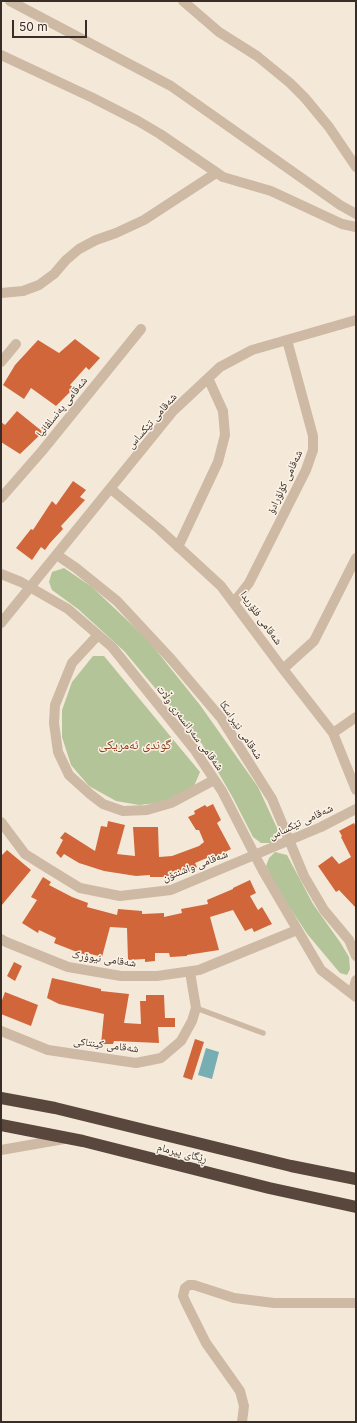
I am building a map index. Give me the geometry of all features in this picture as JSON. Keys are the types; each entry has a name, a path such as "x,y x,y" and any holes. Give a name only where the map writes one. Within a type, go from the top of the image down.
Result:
{"highway":[{"name":"ڕێگای پیرمام","path":"1,1098 55,1108 291,1166 356,1179"},
{"name":"ڕێگای پیرمام","path":"1,1125 71,1138 269,1188 356,1207"}],"street":[{"path":"10,1 171,86 340,206 356,214"},
{"path":"184,1 219,32 257,56 290,83 305,98 329,127 356,167"},
{"path":"1,55 138,121 176,144 216,173 232,180 272,191 342,224 356,227"},
{"path":"1,293 23,291 39,284 54,274 66,260 79,249 96,240 116,233 144,220 216,173"},
{"name":"شەقامی تێکساس","path":"30,587 173,411 220,367 252,350 356,320"},
{"name":"شەقامی پەنسلڤانیا","path":"1,498 42,451 141,329"},
{"name":"شەقامی کۆلۆرادۆ","path":"234,602 248,583 306,470 313,450 313,436 287,340"},
{"path":"1,362 16,344"},
{"path":"178,547 218,462 225,435 223,411 208,378"},
{"name":"شەقامی فلۆریدا","path":"111,489 222,586 332,733 356,790"},
{"name":"شەقامی نێبراسکا","path":"57,555 76,568 117,601 171,659 221,718 272,799 304,876 324,910 349,940 356,956"},
{"path":"283,669 314,641 356,558"},
{"name":"شەقامی سەرانسەری وڵات","path":"1,574 21,582 68,609 112,647 194,749 222,791 255,856 321,970 354,996"},
{"path":"1,623 30,587"},
{"path":"98,635 72,663 55,705 54,723 58,752 69,775 103,804 123,811 147,810 171,803 214,780"},
{"path":"332,733 356,717"},
{"name":"شەقامی تێکساس","path":"255,856 321,827 356,808"},
{"name":"شەقامی واشنتۆن","path":"1,822 25,854 43,866 80,888 120,896 172,890 255,856"},
{"name":"شەقامی نیوۆرک","path":"1,939 68,967 121,976 158,976 199,970 297,930"},
{"path":"190,972 196,1008"},
{"path":"354,996 356,980"},
{"name":"شەقامی کینتاکی","path":"1,1031 48,1050 136,1063 161,1058 181,1041 192,1021 196,1008"},
{"path":"1,1150 71,1138"},
{"path":"242,1422 244,1406 240,1391 206,1343 183,1296 185,1288 190,1285 194,1285 234,1298 274,1303 356,1303"}],"lane":[{"path":"196,1008 263,1033"}],"green space":[{"path":"64,568 92,587 147,639 200,705 258,787 277,828 278,834 271,843 261,843 253,837 233,798 202,744 124,651 78,609 52,590 49,582 52,572"},
{"path":"93,656 104,656 200,772 194,786 175,797 157,803 139,805 116,801 89,786 71,765 62,737 62,710 72,682"},
{"path":"275,852 287,855 313,904 349,957 350,969 347,975 340,973 308,935 278,890 266,866 269,858"}],"water":[{"path":"206,1048 219,1052 212,1079 198,1075"}],"building":[{"path":"75,339 100,358 89,370 86,367 70,385 74,388 56,406 31,388 24,399 3,385 15,365 38,340 59,353"},
{"path":"17,411 43,432 20,454 1,442 1,422 5,425"},
{"path":"73,481 86,490 80,497 85,500 61,526 63,529 45,550 41,547 32,560 16,548 31,529 33,530 52,501 56,505"},
{"path":"213,804 221,820 217,823 231,849 215,857 214,855 195,863 197,867 169,877 150,877 150,875 136,876 104,871 79,863 64,854 61,858 56,853 63,840 60,838 65,832 95,851 101,826 107,827 108,821 125,825 117,854 135,856 133,827 158,827 159,857 172,856 199,846 204,842 199,830 196,830 188,817 195,814 194,811 205,805 207,807"},
{"path":"354,823 356,827 356,908 339,890 336,892 318,866 332,856 339,864 351,857 339,831"},
{"path":"7,850 31,870 1,906 1,856"},
{"path":"43,877 51,882 49,885 72,897 88,903 87,907 117,915 118,909 142,911 142,914 164,913 164,917 182,913 181,909 208,904 207,900 250,880 256,893 250,896 258,910 262,907 272,924 254,932 252,928 245,931 233,910 210,917 219,950 187,956 170,957 169,953 155,953 155,961 145,962 145,959 128,960 127,928 110,927 102,957 87,953 86,955 54,943 56,938 39,930 38,933 22,923 37,900 31,897"},
{"path":"14,962 22,966 15,981 7,976"},
{"path":"52,978 101,989 101,991 129,994 124,1023 141,1024 140,1001 146,1001 146,995 164,995 165,1018 175,1018 175,1027 158,1027 159,1043 114,1041 113,1044 101,1044 104,1014 59,1004 47,998"},
{"path":"5,992 38,1005 31,1026 1,1014 1,1003"},
{"path":"195,1039 204,1042 192,1080 183,1077"}],"district":[{"name":"گوندی ئەمریکی","path":"135,745"}]}
